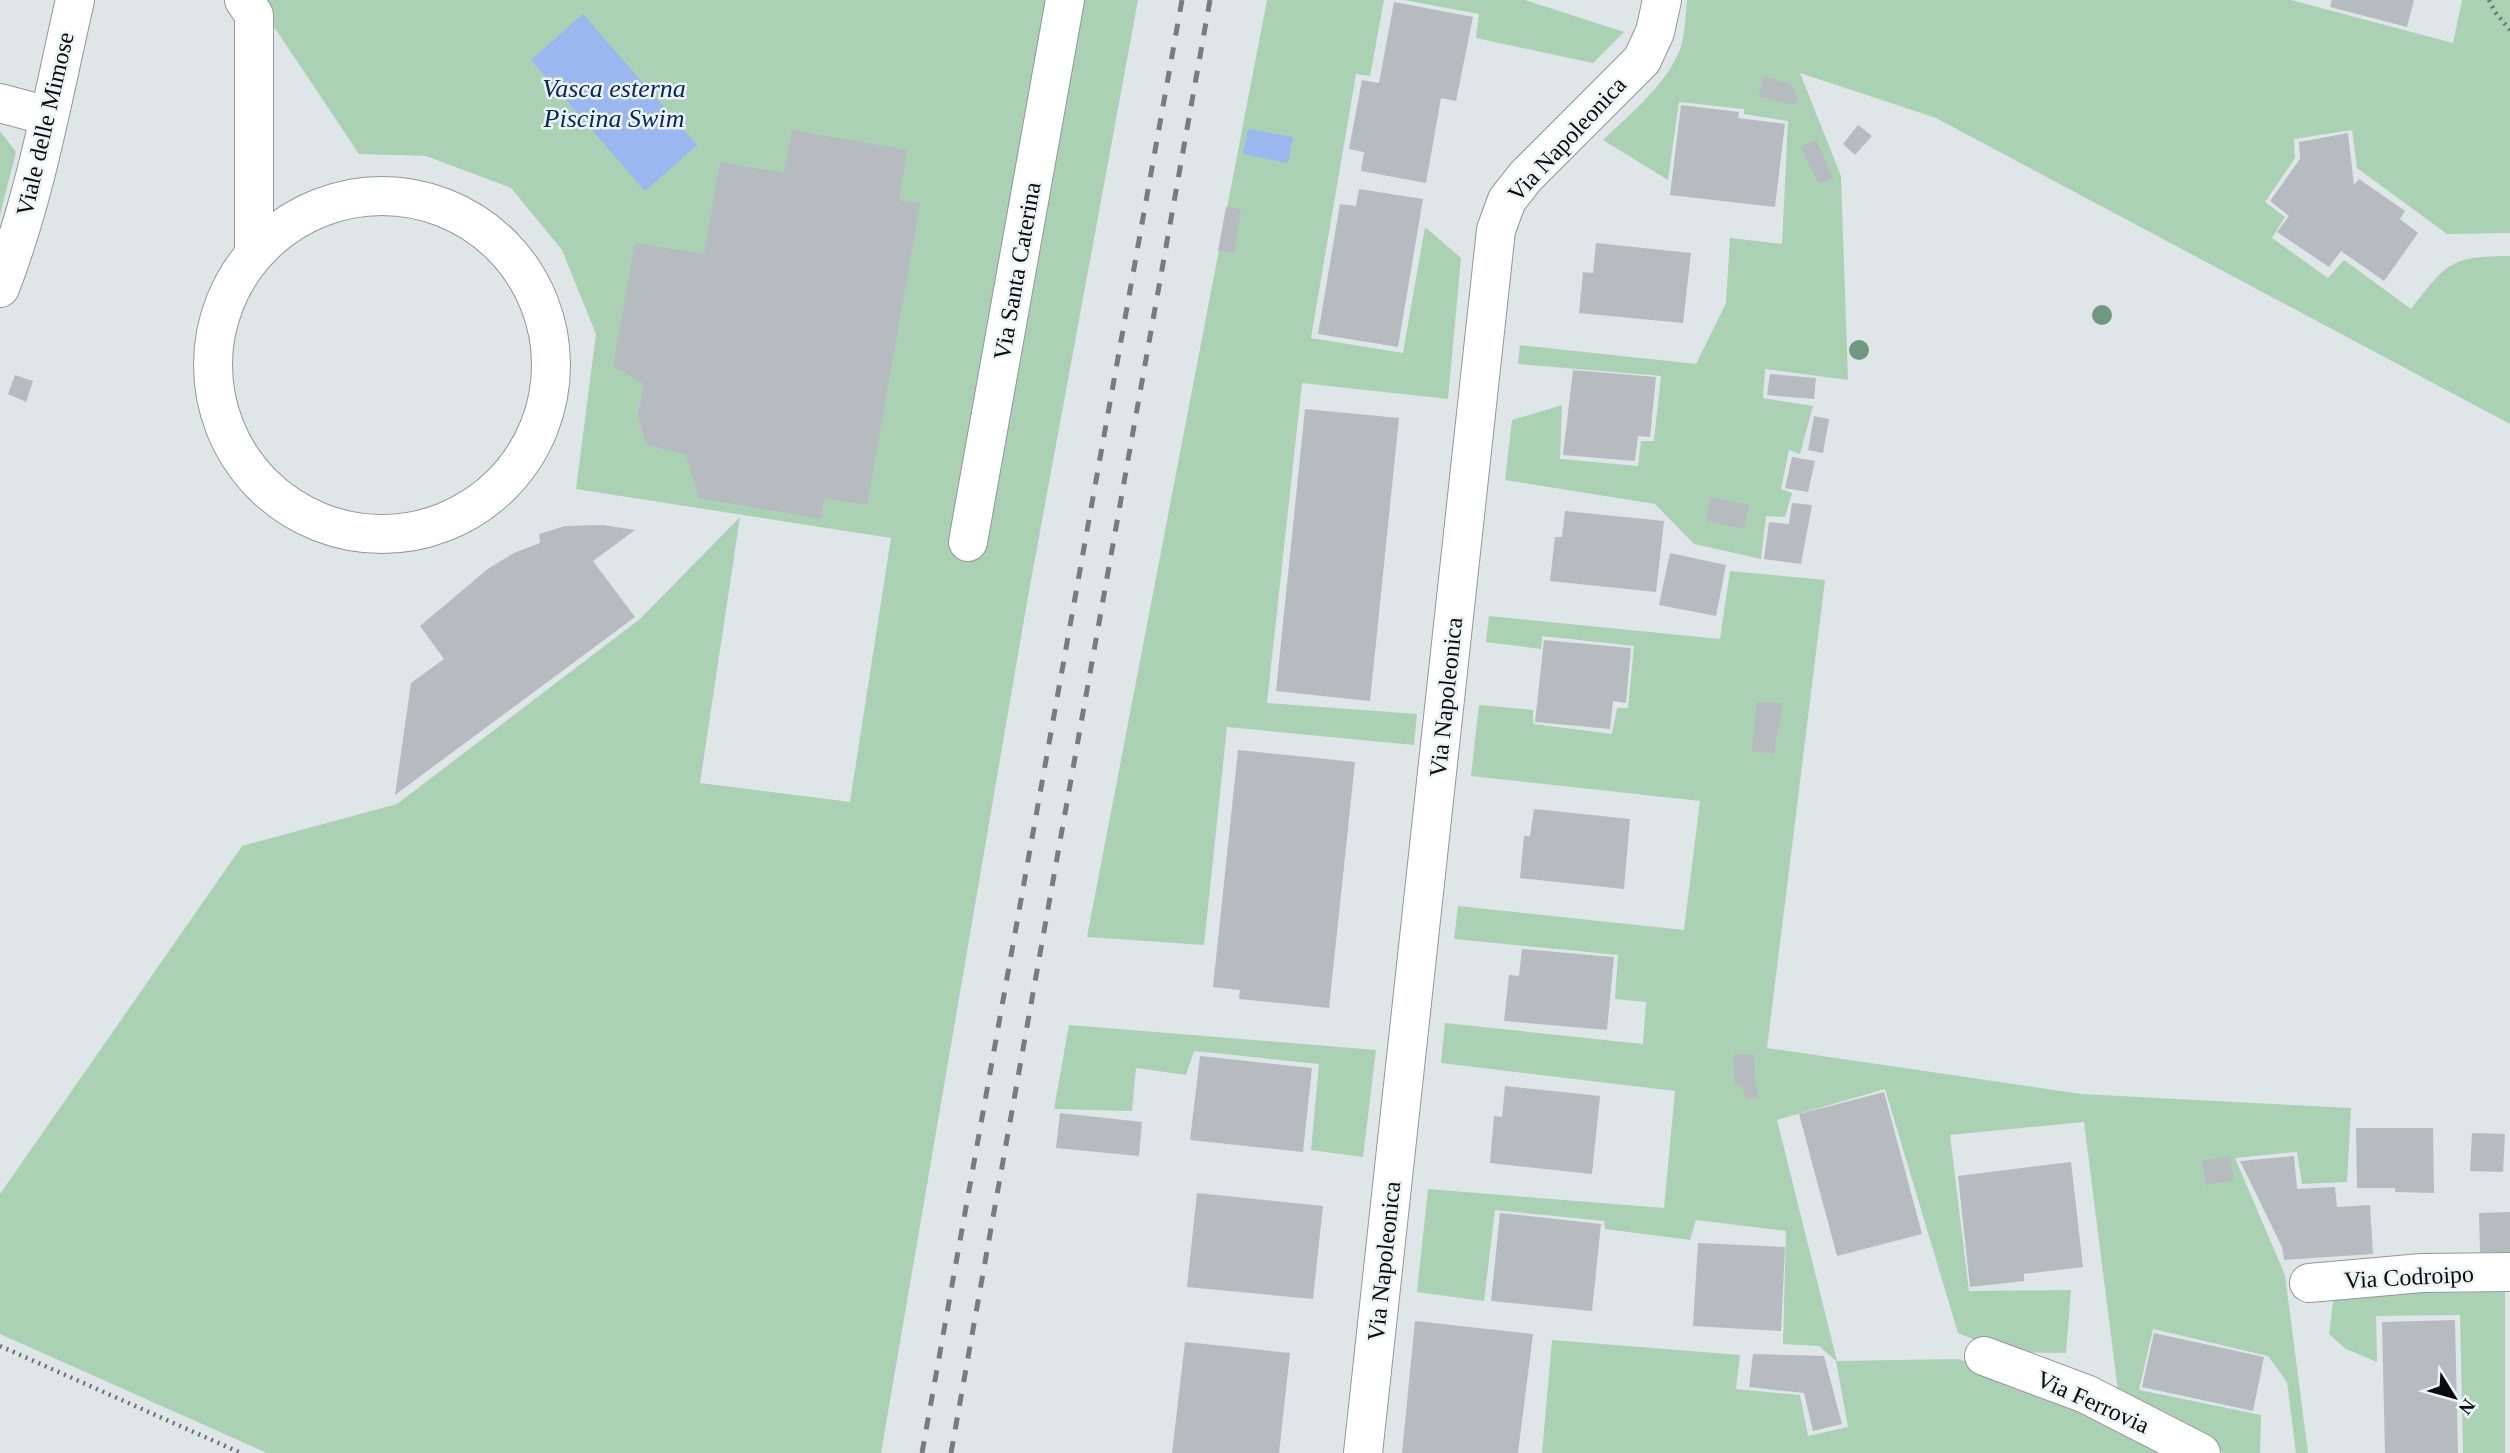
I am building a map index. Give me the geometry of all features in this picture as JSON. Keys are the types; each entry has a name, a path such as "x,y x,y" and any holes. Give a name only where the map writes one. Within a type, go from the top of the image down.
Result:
{"street":[{"name":"Viale delle Mimose","path":"0,288 32,190 75,0"},
{"path":"244,0 254,15 254,252 224,301 212,356 218,413 243,464 283,504 334,529 390,535 446,523 494,492 529,449 549,398 551,343 534,289 502,244 458,212 404,197 349,198 298,218 254,252"},
{"name":"Via Santa Caterina","path":"968,542 1065,0"},
{"name":"Via Napoleonica","path":"1363,1453 1496,230 1507,201 1526,176 1642,60 1655,32 1662,0"},
{"path":"0,103 48,116"},
{"name":"Via Codroipo","path":"2309,1283 2423,1273 2510,1272"},
{"name":"Via Ferrovia","path":"1984,1356 2086,1394 2201,1453"}],"path":[{"path":"2488,0 2510,30"},
{"path":"0,1346 240,1453"}],"green space":[{"path":"256,0 1138,0 1027,602 881,1453 267,1453 0,1334 0,1194 242,846 397,804 640,619 740,517 700,783 850,802 891,538 576,489 596,334 562,250 511,188 426,156 359,154"},
{"path":"1267,0 1384,0 1370,76 1356,74 1311,338 1403,353 1425,227 1461,258 1448,399 1302,383 1267,703 1417,714 1414,745 1227,727 1204,945 1087,937"},
{"path":"1404,0 1525,0 1624,32 1593,63 1476,38 1479,14"},
{"path":"1687,0 2291,0 2453,43 2462,0 2510,0 2510,233 2447,234 2357,168 2352,130 2294,139 2295,158 2265,202 2285,217 2272,238 2328,278 2344,260 2411,309 2433,281 2452,265 2474,258 2510,256 2510,424 1936,118 1800,73 1841,176 1848,380 1765,369 1763,398 1813,406 1800,454 1789,450 1781,489 1792,493 1785,517 1766,516 1761,559 1694,544 1655,504 1505,480 1512,420 1562,405 1560,459 1638,466 1641,441 1654,441 1661,376 1518,364 1520,345 1696,364 1726,303 1730,238 1782,244 1788,121 1744,114 1744,109 1679,102 1668,180 1603,140 1651,94 1671,67 1683,38"},
{"path":"0,131 16,152 0,215"},
{"path":"1730,571 1825,580 1767,1048 2081,1094 2351,1108 2347,1182 2302,1184 2297,1152 2235,1158 2285,1275 2308,1453 2296,1453 2287,1382 2268,1356 2153,1329 2139,1390 2261,1415 2260,1453 2224,1453 2119,1399 2084,1122 1950,1135 1969,1291 2071,1290 2066,1353 2004,1352 1958,1333 1885,1089 1777,1120 1837,1361 1959,1359 2097,1415 2171,1453 1542,1453 1552,1340 1740,1355 1736,1389 1800,1395 1808,1436 1848,1427 1836,1361 1819,1346 1783,1344 1786,1231 1696,1220 1690,1240 1605,1229 1604,1221 1495,1210 1484,1301 1417,1292 1428,1189 1664,1208 1675,1091 1441,1063 1445,1023 1643,1044 1646,1002 1615,999 1618,955 1454,939 1458,906 1684,930 1700,801 1471,776 1479,705 1533,710 1533,724 1612,734 1617,708 1628,708 1634,646 1542,636 1541,649 1486,642 1489,616 1720,639"},
{"path":"1069,1025 1376,1050 1363,1157 1311,1150 1319,1064 1194,1051 1186,1075 1136,1068 1132,1111 1054,1109"},
{"path":"2505,1292 2505,1453 2463,1453 2460,1315 2376,1316 2377,1362 2346,1349 2329,1334 2334,1294"}],"water":[{"name":"Vasca esterna Piscina Swim","path":"583,14 697,145 645,191 531,60"},
{"path":"1248,129 1293,137 1288,163 1243,154"}],"building":[{"path":"2332,0 2414,0 2407,27 2330,7"},
{"path":"1394,2 1473,17 1456,101 1441,98 1426,183 1361,171 1364,152 1349,149 1362,80 1379,83"},
{"path":"1764,76 1791,84 1798,99 1794,105 1759,96"},
{"path":"1681,105 1739,112 1738,118 1785,124 1775,207 1670,195"},
{"path":"1858,125 1872,136 1855,155 1843,144"},
{"path":"792,130 907,150 899,200 920,204 867,505 824,498 821,519 699,498 686,455 646,444 638,416 644,384 613,366 635,243 704,254 720,162 784,173"},
{"path":"2348,133 2354,185 2359,179 2405,211 2400,219 2418,233 2384,281 2341,251 2329,267 2277,232 2289,216 2270,201 2300,159 2299,142"},
{"path":"1816,140 1833,178 1819,184 1801,147"},
{"path":"1359,189 1423,199 1398,347 1318,334 1340,204 1356,206"},
{"path":"1226,207 1241,209 1234,253 1218,251"},
{"path":"1596,243 1691,253 1683,323 1579,313 1583,272 1593,273"},
{"path":"1573,370 1656,377 1650,437 1638,436 1635,461 1563,455"},
{"path":"1770,374 1816,378 1814,399 1767,395"},
{"path":"15,375 33,381 26,402 8,394"},
{"path":"1305,409 1399,418 1370,701 1276,691"},
{"path":"1814,416 1829,419 1823,453 1808,450"},
{"path":"1792,457 1815,461 1808,492 1785,488"},
{"path":"1711,497 1749,505 1744,529 1706,521"},
{"path":"1792,503 1812,505 1801,564 1764,559 1769,522 1789,524"},
{"path":"1565,511 1664,521 1656,592 1550,581 1555,537 1562,537"},
{"path":"603,525 635,530 593,561 635,617 395,795 411,683 444,659 420,626 489,568 514,553 540,543 539,534 565,526"},
{"path":"1670,553 1726,565 1716,616 1659,605"},
{"path":"1544,640 1631,648 1626,703 1613,701 1610,729 1535,722"},
{"path":"1757,702 1783,703 1774,753 1752,752"},
{"path":"1238,750 1355,762 1329,1008 1239,999 1240,990 1213,987"},
{"path":"1534,809 1630,819 1624,889 1520,878 1524,836 1530,836"},
{"path":"1522,949 1614,957 1607,1030 1504,1021 1509,975 1519,976"},
{"path":"1754,1054 1755,1084 1759,1098 1747,1098 1740,1084 1735,1084 1733,1055"},
{"path":"1200,1056 1312,1068 1303,1152 1190,1140"},
{"path":"1505,1086 1600,1096 1592,1174 1490,1163 1494,1116 1502,1117"},
{"path":"1884,1092 1922,1234 1837,1256 1799,1114"},
{"path":"1060,1113 1142,1122 1139,1156 1056,1148"},
{"path":"2356,1128 2433,1128 2434,1193 2395,1192 2395,1188 2357,1188"},
{"path":"2472,1133 2505,1134 2503,1172 2470,1171"},
{"path":"2230,1156 2234,1180 2206,1185 2202,1161"},
{"path":"2294,1156 2297,1189 2335,1187 2337,1207 2370,1205 2373,1254 2284,1260 2282,1247 2240,1161"},
{"path":"2071,1162 2083,1267 2024,1274 2024,1281 1970,1287 1958,1176"},
{"path":"1197,1193 1323,1206 1313,1299 1187,1287"},
{"path":"2510,1212 2510,1252 2480,1252 2479,1213"},
{"path":"1500,1213 1601,1224 1592,1311 1491,1301"},
{"path":"1698,1243 1785,1247 1781,1331 1693,1326"},
{"path":"2455,1320 2458,1453 2385,1453 2382,1322"},
{"path":"1415,1321 1533,1334 1518,1453 1402,1453"},
{"path":"2154,1333 2264,1357 2253,1411 2142,1387"},
{"path":"1185,1342 1290,1353 1279,1453 1172,1453"},
{"path":"1753,1354 1824,1356 1842,1424 1813,1431 1804,1393 1749,1387"}],"railway":[{"path":"922,1453 1182,0"},
{"path":"951,1453 1210,0"}]}
